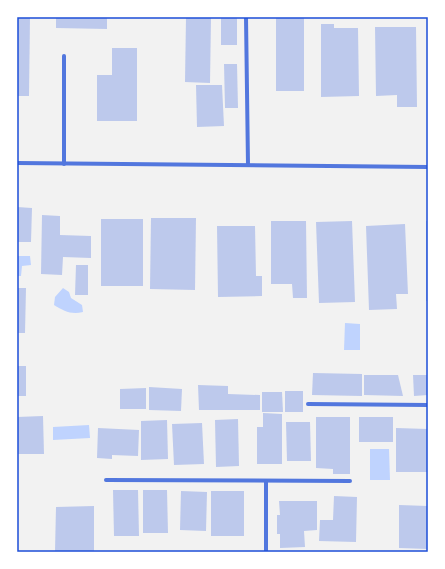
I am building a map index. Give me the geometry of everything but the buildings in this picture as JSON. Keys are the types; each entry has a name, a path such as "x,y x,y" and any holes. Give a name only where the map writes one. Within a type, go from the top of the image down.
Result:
{"street":[{"path":"246,17 248,165"},
{"path":"64,56 64,164"},
{"path":"17,163 428,167"},
{"path":"308,404 428,405"},
{"path":"106,480 350,481"},
{"path":"266,481 266,552"}],"water":[{"path":"17,256 30,256 31,265 22,266 21,276 17,276"},
{"path":"63,288 69,292 71,298 82,305 83,312 68,312 54,305 55,297"},
{"path":"345,323 360,324 360,350 344,350"},
{"path":"89,425 90,438 53,440 53,427"},
{"path":"370,449 389,449 390,480 370,480"}]}
